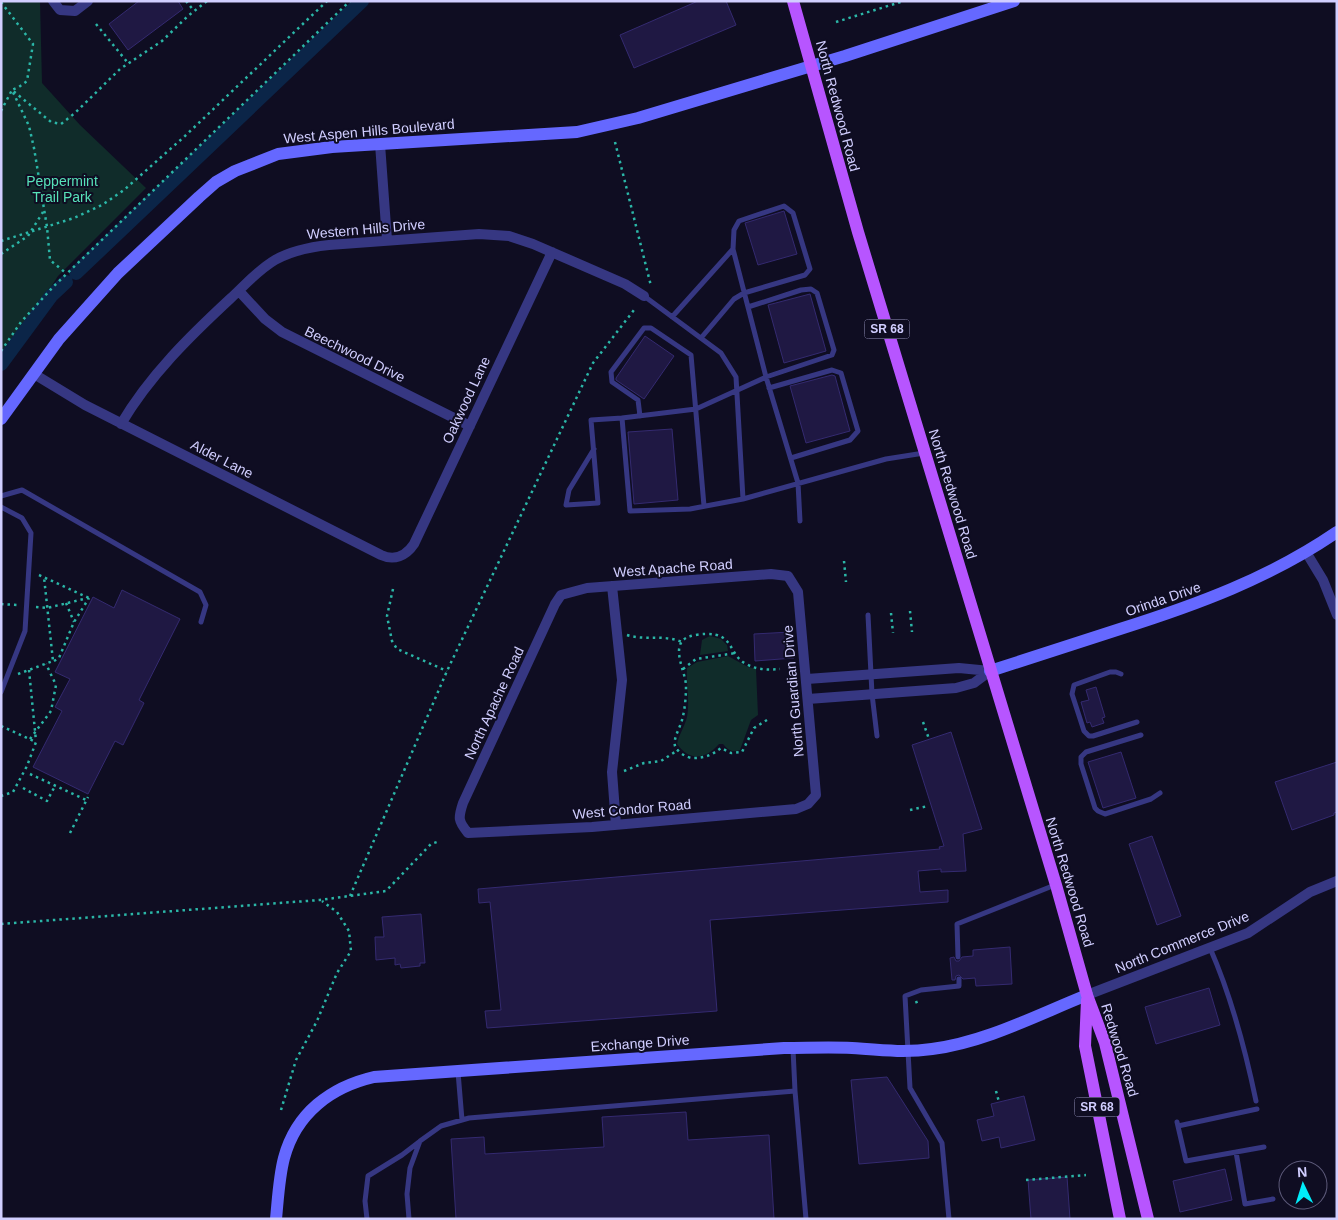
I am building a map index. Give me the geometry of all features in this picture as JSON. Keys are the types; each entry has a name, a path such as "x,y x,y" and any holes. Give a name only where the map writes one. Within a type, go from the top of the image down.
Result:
{"main road":[{"name":"North Redwood Road","path":"793,1 847,196 1056,884 1087,995"},
{"name":"Redwood Road","path":"1087,995 1085,1046 1120,1219"},
{"name":"Redwood Road","path":"1087,995 1105,1043 1148,1219"}],"street":[{"path":"53,1 60,10 76,11 88,1"},
{"name":"West Aspen Hills Boulevard","path":"1,419 60,339 118,273 216,182 235,171 278,154 332,147 577,132 638,118 812,66 1014,1"},
{"path":"380,144 387,240"},
{"name":"Western Hills Drive","path":"121,424 144,389 175,353 266,265 295,251 318,246 387,240 494,234 521,239 625,284 644,296"},
{"name":"Oakwood Lane","path":"401,556 411,549 414,544 552,252"},
{"name":"Beechwood Drive","path":"239,291 265,319 282,332 470,426"},
{"name":"Alder Lane","path":"34,374 68,396 121,424 380,554 391,558 401,556"},
{"name":"Orinda Drive","path":"990,671 1212,598 1247,583 1306,552 1337,532"},
{"path":"1306,552 1323,580 1337,615"},
{"name":"West Apache Road","path":"562,595 587,588 771,574 788,576"},
{"name":"North Guardian Drive","path":"788,576 798,592 807,679 816,795 808,804"},
{"path":"612,586 622,680 612,772 616,825"},
{"name":"North Apache Road","path":"460,824 459,814 463,802 555,604 562,595"},
{"path":"807,679 959,668 990,671"},
{"path":"808,699 965,686 983,678 990,671"},
{"name":"West Condor Road","path":"460,824 468,833 616,825 796,809 808,804"},
{"name":"North Commerce Drive","path":"1087,995 1248,933 1310,892 1337,881"},
{"name":"Exchange Drive","path":"276,1219 282,1169 288,1146 299,1125 323,1099 346,1085 374,1077 793,1048 829,1047 907,1051 932,1049 971,1041 1087,995"}],"lane":[{"path":"701,338 734,299 744,293 804,275 810,269 793,213 784,206 739,221 734,230 733,249 744,293 769,388 798,482 800,521"},
{"path":"672,317 733,249"},
{"path":"594,449 570,490 566,505 598,503 594,449 591,420 696,409 766,377 832,355 834,350 817,293 811,289 801,290 748,307"},
{"path":"644,296 721,353 736,377 743,499"},
{"path":"640,416 638,400 612,382 612,372 644,328 651,328 691,355 704,506"},
{"path":"769,388 832,370 841,373 858,431 850,440 791,458"},
{"path":"622,418 630,511 690,509 743,499 798,482 886,459 924,453"},
{"path":"1,496 22,490 200,592 206,605 201,622"},
{"path":"1,507 22,518 32,533 25,631 1,692"},
{"path":"868,615 876,736"},
{"path":"1121,674 1110,672 1074,685 1072,694 1084,731 1089,736 1093,736 1137,722"},
{"path":"1141,735 1086,752 1081,758 1081,764 1095,808 1105,814 1151,799 1160,793"},
{"path":"958,957 957,924 1056,884"},
{"path":"1210,948 1234,1008 1246,1051 1256,1101"},
{"path":"949,1219 942,1143 910,1088 905,996 921,990 959,986 959,980"},
{"path":"793,1048 806,1219"},
{"path":"458,1072 462,1120"},
{"path":"366,1219 365,1200 368,1176 402,1155 440,1126 479,1117 795,1091"},
{"path":"1257,1109 1178,1124 1186,1161 1264,1147"},
{"path":"408,1219 407,1194 410,1168 420,1141"},
{"path":"1236,1152 1245,1204 1273,1199"}],"path":[{"path":"186,1 194,11"},
{"path":"12,90 51,122 61,124 75,113 120,68 162,41 207,1"},
{"path":"1,241 74,218 102,205 124,190 185,136 327,1"},
{"path":"1,351 21,322 67,274 350,1"},
{"path":"836,22 904,1"},
{"path":"1,2 33,44 27,81 12,90 1,111"},
{"path":"96,24 128,64"},
{"path":"12,90 29,126 48,227 50,260 67,274"},
{"path":"1,98 7,99"},
{"path":"615,142 651,286"},
{"path":"1,254 28,236 44,211"},
{"path":"350,896 447,671 593,363 634,310"},
{"path":"844,561 846,582"},
{"path":"39,575 89,598"},
{"path":"44,578 53,661"},
{"path":"394,589 387,616 392,641 397,649 447,671"},
{"path":"36,607 47,608 89,598"},
{"path":"18,674 59,658 74,622 89,598"},
{"path":"66,603 74,622"},
{"path":"1,604 18,605"},
{"path":"910,611 912,632"},
{"path":"891,613 893,634"},
{"path":"767,720 754,728 742,752 731,754 721,748 710,756 690,758 678,750 675,746 675,738 682,719 686,696 686,682 678,655 678,648 687,637 720,634 728,640 741,660 751,666 763,670 780,669"},
{"path":"626,635 638,638 670,637 682,642"},
{"path":"683,669 696,660 736,653"},
{"path":"30,739 51,711 56,686 46,664"},
{"path":"1,796 13,792 27,766 36,742 29,670"},
{"path":"923,722 929,739"},
{"path":"1,726 36,742"},
{"path":"624,771 644,763 661,761 678,750"},
{"path":"30,774 87,799 70,833"},
{"path":"23,788 47,801 55,786"},
{"path":"910,810 928,806"},
{"path":"1,924 247,903 320,900 386,891 431,844 437,842"},
{"path":"281,1110 296,1060 317,1021 337,973 351,951 349,931 337,912 320,900"},
{"path":"916,1001 918,1006"},
{"path":"996,1091 998,1102"},
{"path":"1026,1180 1086,1175"}],"green space":[{"name":"Peppermint Trail Park","path":"1,1 40,1 42,83 80,125 146,188 58,276 1,365"},
{"path":"710,636 721,639 727,645 728,651 700,655 702,640"},
{"path":"728,656 748,667 756,669 758,715 751,720 740,750 732,751 723,744 719,744 709,753 703,755 693,756 687,754 677,744 688,711 687,668 697,662"}],"building":[{"path":"139,1 178,1 183,9 128,50 109,24"},
{"path":"698,1 726,1 736,25 634,68 620,35"},
{"path":"784,211 797,254 758,265 745,223"},
{"path":"810,294 826,351 784,363 768,305"},
{"path":"645,336 674,356 644,399 616,380 616,378"},
{"path":"832,375 835,376 850,431 806,443 790,386"},
{"path":"672,429 678,500 634,504 628,432"},
{"path":"122,590 180,619 139,700 144,703 123,745 115,741 88,794 33,767 62,711 55,707 70,679 55,672 93,597 114,608"},
{"path":"791,632 794,658 755,661 754,634"},
{"path":"1096,687 1105,717 1102,718 1104,723 1092,727 1090,722 1087,723 1081,702 1089,700 1086,690"},
{"path":"951,732 982,829 963,834 966,871 941,872 941,869 918,871 920,892 948,890 948,902 710,920 717,1011 487,1028 485,1011 501,1010 490,902 479,903 478,889 940,849 939,847 944,846 912,745"},
{"path":"1121,752 1136,798 1103,808 1088,762"},
{"path":"1337,762 1337,812 1334,815 1292,830 1275,782"},
{"path":"1152,836 1181,916 1157,925 1129,844"},
{"path":"421,914 425,963 420,963 420,966 401,968 400,964 395,965 395,958 376,960 375,937 384,937 382,917"},
{"path":"1010,947 1012,984 976,986 975,978 963,979 959,975 956,976 955,980 952,980 950,958 954,957 956,961 959,961 962,957 973,956 973,950"},
{"path":"1209,988 1220,1025 1156,1044 1145,1007"},
{"path":"887,1077 928,1141 929,1158 859,1164 851,1080"},
{"path":"1024,1096 1035,1140 1001,1148 999,1137 982,1141 977,1120 994,1116 991,1104"},
{"path":"686,1112 688,1140 769,1135 774,1219 456,1219 451,1139 484,1137 485,1154 604,1147 602,1117"},
{"path":"1225,1169 1232,1200 1180,1212 1173,1181"},
{"path":"1067,1177 1070,1219 1031,1219 1028,1180"}],"waterway":[{"path":"76,273 362,1"},
{"path":"1,364 51,296 66,282"}]}
